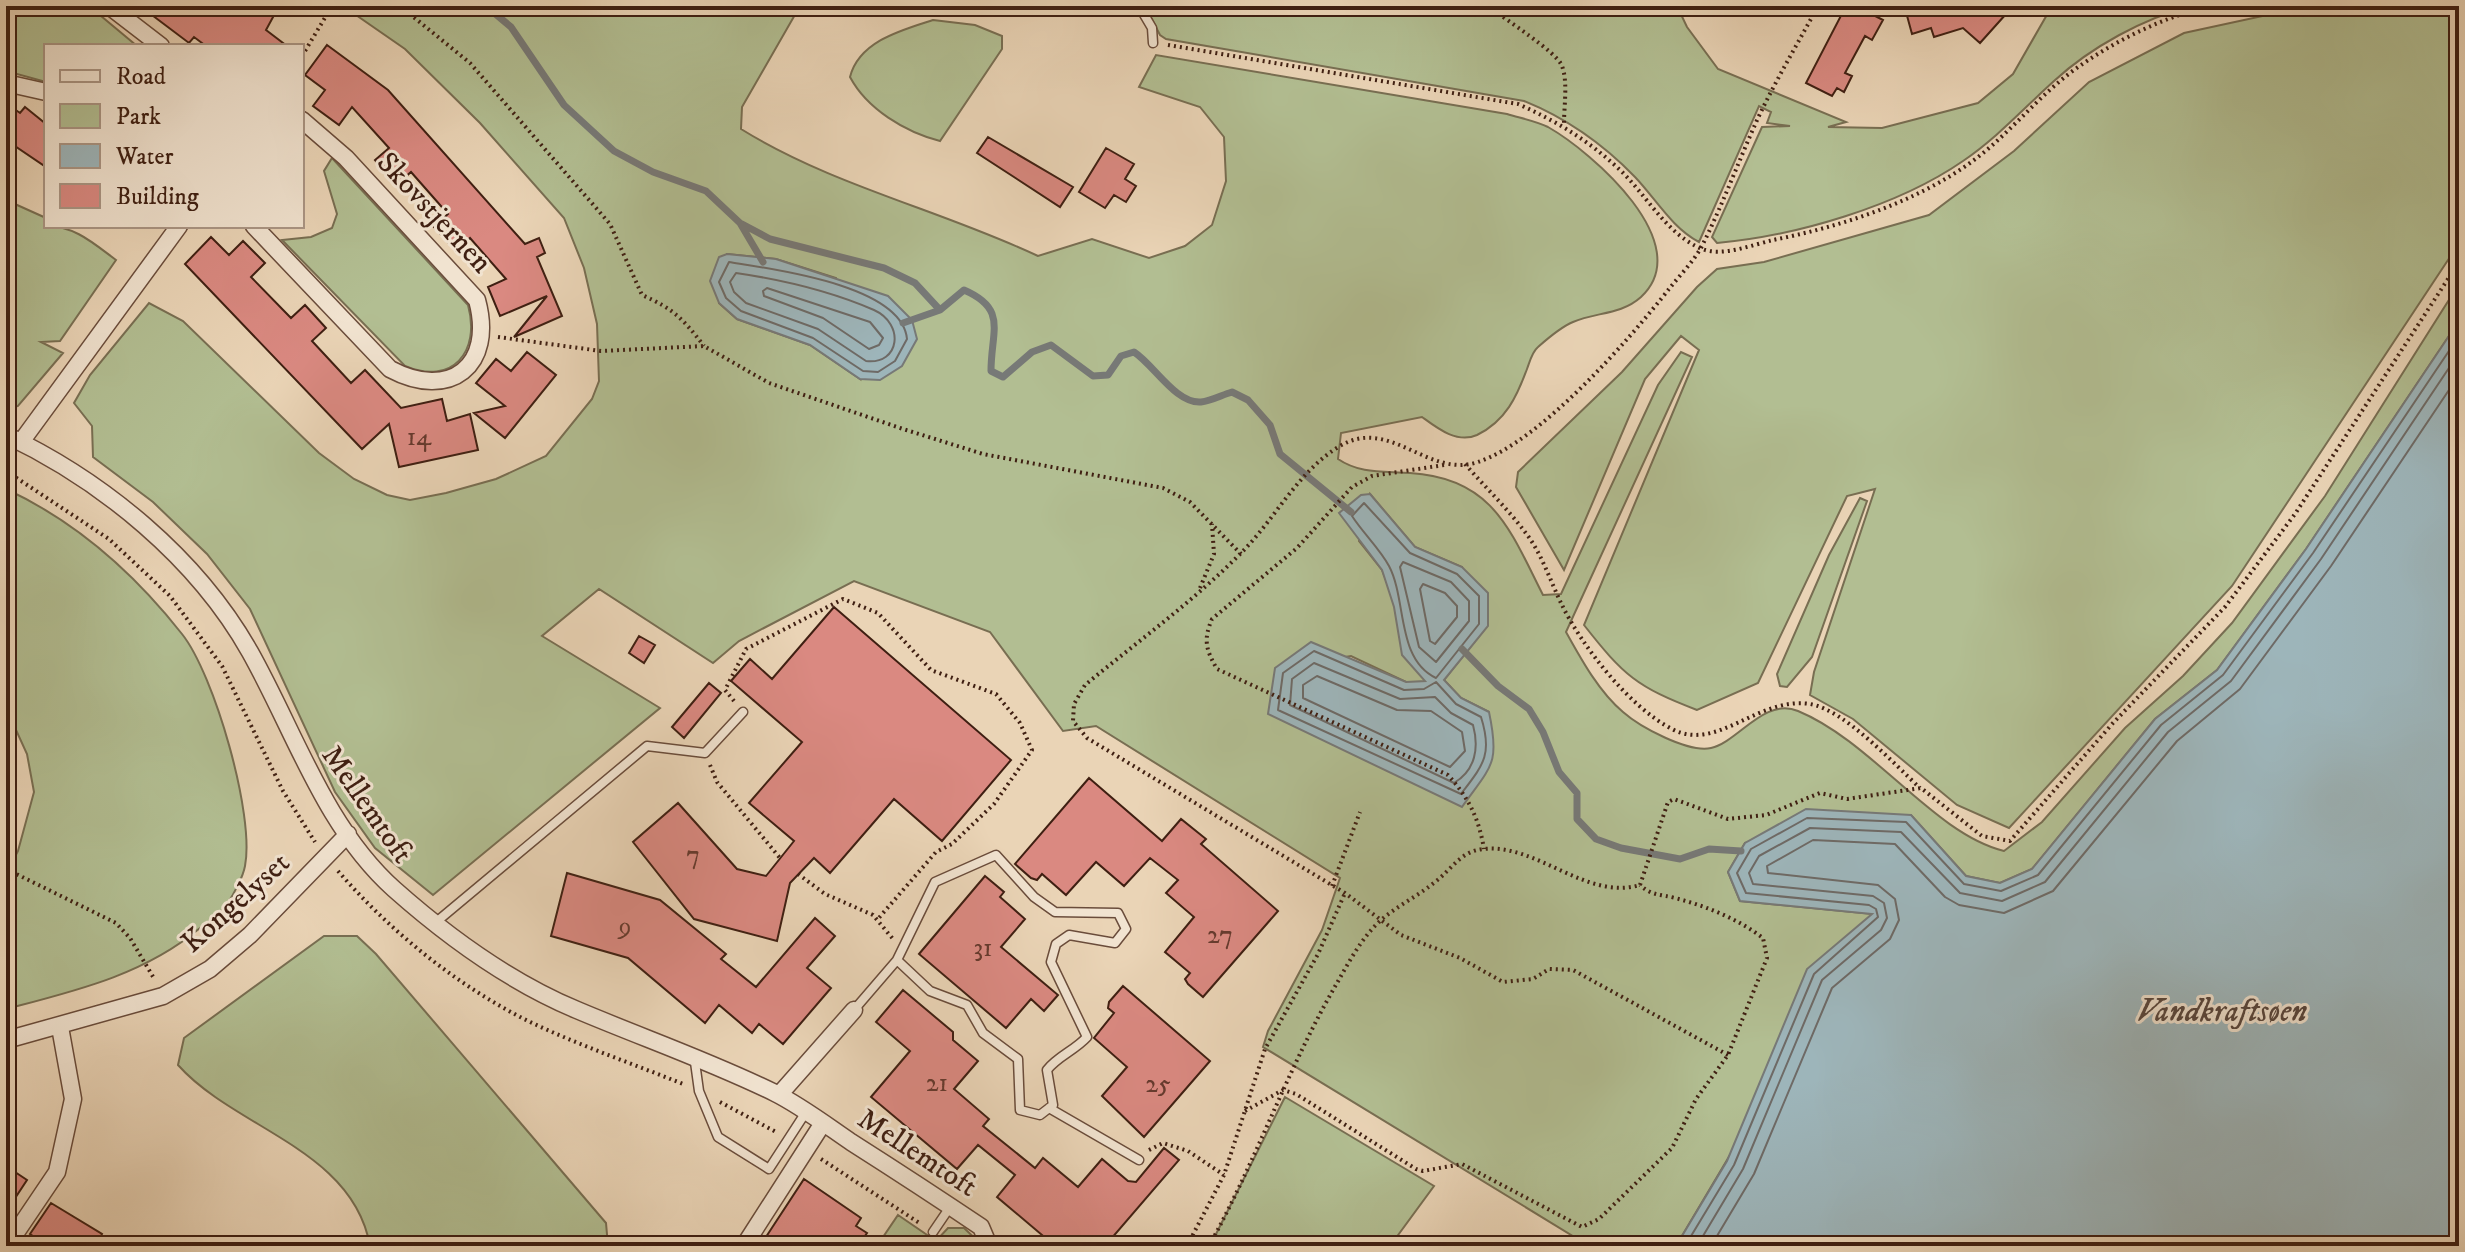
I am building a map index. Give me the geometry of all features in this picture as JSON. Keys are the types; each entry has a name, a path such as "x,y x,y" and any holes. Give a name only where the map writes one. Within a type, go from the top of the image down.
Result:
{"street":[{"path":"109,6 158,44"},
{"path":"6,83 44,92"},
{"name":"Skovstjernen","path":"304,122 346,158 477,300 484,324 482,335"},
{"path":"13,439 177,228"},
{"path":"256,228 390,369 412,380 429,383 453,378 470,363 482,335"},
{"name":"Mellemtoft","path":"13,439 112,499 192,571 249,650 309,773 348,834 390,886 506,974 575,1010 694,1055 779,1095 981,1227 989,1246"},
{"name":"Kongelyset","path":"6,1040 163,996 210,969 250,935 348,834"},
{"path":"779,1095 854,1010"},
{"path":"11,1244 57,1172 73,1099 60,1027"},
{"path":"744,1246 823,1123"}],"lane":[{"path":"1139,6 1152,28 1153,43"},
{"path":"435,923 647,746 705,753 743,712"},
{"path":"854,1010 899,956 935,882 996,855 1034,897 1055,912 1118,913 1126,929 1115,943 1069,935 1056,944 1051,962 1087,1037 1074,1051 1055,1060 1047,1070 1053,1105 1040,1115 1020,1110 1018,1059 983,1033 967,1005 930,991 899,956"},
{"path":"694,1055 699,1091 718,1137 769,1169 806,1112"},
{"path":"1049,1108 1139,1160"},
{"path":"933,1232 950,1206"}],"path":[{"path":"304,53 332,6"},
{"path":"400,6 470,63 610,224 642,295 679,314 704,346 769,383 983,454 1163,488 1190,502 1241,554"},
{"path":"1489,6 1514,28 1558,56 1564,69 1564,124"},
{"path":"1484,849 1479,821 1463,792 1448,775 1217,669 1206,649 1205,634 1212,619 1297,548 1349,490 1372,476 1476,463 1512,445 1571,397 1629,339 1701,249 1759,115 1818,6"},
{"path":"1153,43 1518,104 1564,124 1620,169 1672,228 1701,249 1717,252 1799,235 1918,195 1971,163 2073,71 2122,40 2188,11 2211,6"},
{"path":"1465,464 1527,534 1563,608 1594,658 1620,686 1670,728 1683,733 1722,731 1756,711 1788,704 1810,704 1835,716 1870,741 1921,788 1982,836 2010,841 2113,723 2225,607 2295,514 2459,262"},
{"path":"482,335 601,351 704,346"},
{"path":"1445,465 1389,439 1363,437 1341,445 1315,465 1268,527 1241,554 1085,685 1074,704 1073,721 1087,738 1345,893 1401,935 1460,958 1503,982 1533,979 1549,969 1573,970 1728,1055"},
{"path":"6,471 109,539 170,596 222,666 283,791 326,857 360,896 460,981 525,1019 699,1091 788,1138"},
{"path":"1200,590 1214,554 1212,524"},
{"path":"743,712 725,690 746,649 843,599 878,613 931,670 996,694 1020,723 1032,750 1023,766 994,804 952,844 936,852 877,920"},
{"path":"705,753 717,782 780,858"},
{"path":"1640,885 1644,863 1668,802 1681,799 1728,819 1766,815 1820,793 1847,799 1921,788"},
{"path":"1332,886 1360,812"},
{"path":"1209,1246 1241,1187 1283,1090 1305,1039 1349,962 1381,920 1437,881 1464,854 1502,849 1609,888 1640,885 1652,895 1674,897 1743,923 1763,938 1767,958 1728,1055 1696,1099 1672,1148 1599,1219 1582,1227 1462,1164 1423,1171 1416,1169 1296,1094 1283,1090 1245,1111"},
{"path":"6,869 116,923 149,966 163,996"},
{"path":"798,874 825,894 873,915 899,956"},
{"path":"1187,1246 1224,1175 1265,1049 1318,954 1345,893"},
{"path":"1139,1160 1163,1143 1188,1151 1224,1175"},
{"path":"806,1150 933,1232"}],"green space":[{"path":"6,6 89,6 135,44 44,44 44,81 6,71"},
{"path":"343,6 800,6 742,107 741,129 776,149 850,182 1038,256 1092,239 1149,258 1185,246 1212,225 1226,181 1224,137 1200,107 1139,87 1156,55 1507,114 1548,127 1589,157 1632,202 1648,227 1657,252 1655,276 1641,297 1633,303 1573,322 1538,347 1509,407 1496,423 1477,435 1455,436 1422,417 1341,433 1338,459 1363,469 1438,477 1461,485 1480,497 1508,529 1543,595 1561,594 1658,385 1681,352 1692,357 1566,632 1584,664 1606,695 1631,718 1665,738 1690,747 1701,749 1721,744 1774,710 1786,708 1798,711 1826,725 1852,744 1953,826 1978,841 2004,851 2042,822 2125,728 2183,676 2232,623 2325,496 2459,284 2459,321 2306,549 2217,670 2155,719 2032,869 2000,883 1966,876 1911,815 1745,843 1728,872 1740,901 1873,914 1676,1246 1610,1246 1581,1241 1263,1047 1268,1031 1322,930 1340,878 1096,726 1063,731 990,632 854,581 739,641 713,663 599,589 542,636 660,708 433,895 375,848 335,792 250,609 207,554 153,502 93,457 92,426 74,403 90,375 149,303 183,321 319,453 354,479 387,495 410,500 446,493 496,479 546,456 592,399 599,381 597,324 584,268 564,218 480,123 405,49","holes":["727,254 776,259 836,278 860,379 810,345 737,319 719,303","1370,494 1415,547 1462,567 1487,626 1444,680 1461,698 1489,712 1275,668 1351,656 1406,682 1426,682 1382,570 1359,541"]},
{"path":"1145,6 1677,6 1687,27 1718,69 1846,122 1828,127 1882,128 1978,103 2013,74 2052,6 2192,6 2155,18 2101,45 2054,81 1975,152 1908,192 1812,226 1717,243 1712,237 1762,127 1790,126 1767,123 1771,112 1759,106 1699,242 1681,229 1635,177 1597,143 1555,115 1524,101 1166,39 1160,35"},
{"path":"2309,6 2459,6 2459,240 2232,586 2009,828 1957,805 1853,719 1810,695 1814,672 1875,489 1847,496 1758,683 1697,710 1645,686 1610,657 1584,625 1699,350 1681,336 1645,379 1564,570 1516,487 1518,472 1622,372 1697,287 1717,269 1764,262 1929,215 2014,151 2089,82 2184,33"},
{"path":"933,20 975,25 1002,36 1002,49 940,141 888,118 866,99 850,77 862,54 872,46 895,33"},
{"path":"332,158 468,305 470,337 459,361 449,368 436,372 405,366 282,240 311,237 332,228 337,214 324,171"},
{"path":"6,200 44,217 44,228 66,229 116,260 60,341 41,342 63,353 18,406 6,410"},
{"path":"6,489 57,517 103,551 144,590 182,634 207,680 219,712 238,781 246,843 244,870 227,904 215,917 178,944 132,970 6,1009 6,874 18,851 34,792 27,754 6,708"},
{"path":"1860,498 1867,501 1812,657 1787,687 1780,686 1777,674 1829,555"},
{"path":"324,936 357,936 376,954 606,1223 608,1246 370,1246 359,1213 341,1186 317,1163 230,1107 178,1065 184,1038"},
{"path":"1285,1097 1434,1186 1390,1246 1210,1246"},
{"path":"898,1215 936,1241 948,1228 964,1228 983,1246 877,1246"}],"water":[{"path":"727,254 776,259 888,296 912,320 917,339 902,366 880,380 860,379 810,345 737,319 719,303 710,281 719,257"},
{"name":"Vandkraftsøen","path":"2459,321 2459,1246 1676,1246 1727,1161 1807,969 1872,914 1740,901 1728,872 1745,843 1806,809 1911,815 1966,876 2000,883 2032,869 2155,719 2217,670 2306,549"},
{"path":"1370,494 1415,547 1462,567 1488,593 1488,626 1444,680 1461,698 1489,712 1494,743 1487,772 1462,807 1268,714 1275,668 1311,642 1406,682 1425,681 1402,655 1394,607 1382,570 1339,513 1361,495"}],"building":[{"path":"140,6 279,6 266,30 284,44 203,44 194,37 189,43"},
{"path":"1846,6 1856,6 1883,20 1872,40 1865,36 1845,73 1852,76 1844,92 1837,88 1832,96 1806,83"},
{"path":"1926,6 1996,6 2006,14 1980,43 1963,28 1934,37 1931,28 1912,34 1906,12"},
{"path":"327,45 388,90 525,244 539,238 545,253 537,257 562,316 514,337 547,296 500,316 488,287 506,279 470,238 456,251 434,227 448,214 411,172 396,185 375,160 389,148 352,107 339,125 313,106 325,90 305,75"},
{"path":"25,107 44,122 44,166 6,140 6,117 13,108 20,113"},
{"path":"988,137 1073,187 1060,207 977,153"},
{"path":"1106,148 1134,164 1125,179 1136,186 1126,202 1114,195 1105,208 1079,192"},
{"path":"211,237 229,255 243,241 265,263 251,277 291,318 305,305 326,328 312,341 351,383 365,370 401,408 442,399 447,421 470,414 478,450 399,467 389,424 362,449 185,264"},
{"path":"527,352 556,375 505,438 474,413 505,406 476,383 496,359 511,371"},
{"path":"834,607 1011,760 942,841 894,799 830,873 814,858 790,883 777,941 694,919 633,842 678,803 737,869 766,876 794,841 749,803 802,742 731,681 750,659 772,679"},
{"path":"639,636 655,645 644,663 629,653"},
{"path":"709,683 721,693 684,738 672,727"},
{"path":"1089,778 1162,841 1181,819 1206,839 1201,844 1278,911 1203,997 1185,979 1190,973 1165,952 1194,917 1166,893 1178,880 1150,858 1124,886 1096,862 1066,895 1042,874 1037,880 1031,878 1015,864"},
{"path":"567,873 660,900 726,954 721,959 756,987 815,918 835,936 807,968 831,988 783,1044 759,1024 752,1033 719,1005 705,1023 628,958 551,936"},
{"path":"985,876 1004,892 1000,897 1025,919 1001,947 1058,995 1044,1011 1031,999 1006,1028 919,954"},
{"path":"1123,986 1210,1061 1144,1137 1102,1096 1127,1067 1094,1038 1114,1013 1108,1008 1109,1002"},
{"path":"903,990 953,1032 953,1040 978,1061 954,1089 989,1119 983,1126 1035,1168 1043,1158 1078,1187 1102,1159 1128,1181 1136,1182 1164,1148 1179,1160 1105,1246 1055,1246 997,1197 1015,1175 978,1145 957,1169 871,1097 910,1051 876,1022"},
{"path":"6,1166 27,1180 6,1212"},
{"path":"804,1179 861,1218 856,1226 867,1233 858,1246 760,1246"},
{"path":"51,1203 102,1234 96,1246 47,1246 30,1234"}],"waterway":[{"path":"486,6 511,27 564,105 614,151 653,172 706,191 740,223 763,262"},
{"path":"742,224 770,239 884,268 915,283 940,310"},
{"path":"903,323 940,310 964,290 978,297 992,313 991,371 1003,377 1032,352 1051,345 1093,376 1108,375 1121,356 1134,352 1174,390 1192,401 1201,402 1232,392 1248,400 1270,425 1280,454 1351,512"},
{"path":"1462,649 1498,686 1529,709 1543,732 1559,772 1577,793 1577,819 1596,839 1621,848 1680,859 1709,849 1741,851"}]}
